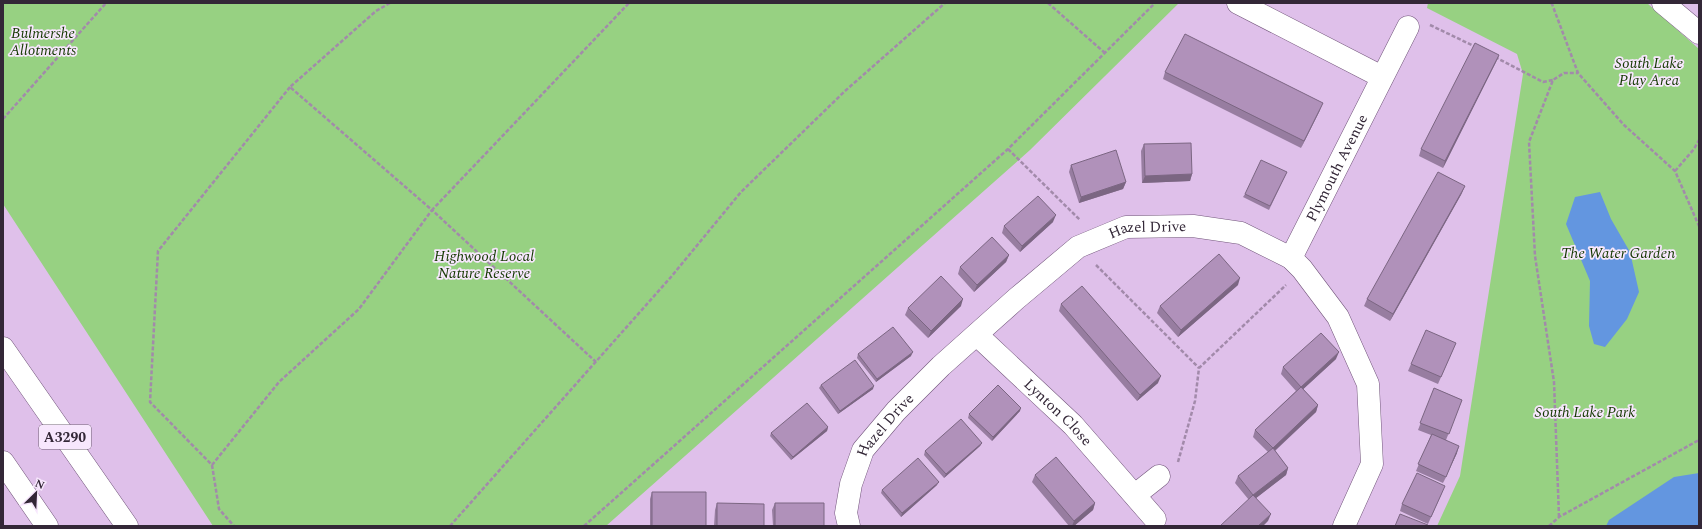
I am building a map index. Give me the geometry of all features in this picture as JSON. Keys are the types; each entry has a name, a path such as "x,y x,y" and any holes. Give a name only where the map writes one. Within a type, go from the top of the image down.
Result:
{"street":[{"path":"1238,3 1382,77"},
{"path":"1663,3 1697,28"},
{"name":"Plymouth Avenue","path":"1296,263 1382,77 1408,27"},
{"name":"Hazel Drive","path":"849,526 846,513 851,484 863,450 896,411 941,366 1078,247 1126,227 1193,226 1241,233 1296,263 1338,317 1368,384 1372,464 1344,526"},
{"name":"Lynton Close","path":"977,335 1072,425 1155,519"},
{"name":"A3290","path":"3,348 127,526"},
{"path":"3,462 47,526"},
{"path":"1135,495 1167,472"}],"path":[{"path":"3,120 106,3"},
{"path":"234,526 219,509 212,466 150,402 158,251 290,87 376,12 390,3"},
{"path":"212,466 279,382 359,309 432,210 629,3"},
{"path":"450,526 671,277 741,192 845,91 945,3"},
{"path":"1048,3 1105,53"},
{"path":"584,526 1008,149 1155,3"},
{"path":"1550,3 1552,4 1578,73 1624,125 1675,171 1699,226"},
{"path":"1408,27 1423,27 1428,24 1481,49"},
{"path":"1494,56 1543,82 1553,80 1564,73 1578,73"},
{"path":"1553,80 1528,142 1535,256 1554,382 1559,517"},
{"path":"290,87 432,210 596,362"},
{"path":"1675,171 1694,149 1699,140"},
{"path":"1008,149 1098,238"},
{"path":"1078,247 1199,368"},
{"path":"1167,472 1195,401 1199,368 1296,263"},
{"path":"1549,526 1559,517 1699,440"}],"green space":[{"name":"Highwood Local Nature Reserve","path":"3,3 1179,3 1030,150 606,526 213,526 3,204"},
{"name":"South Lake Park","path":"1428,3 1647,3 1699,49 1699,526 1437,526 1460,476 1523,74 1517,54 1427,8"}],"water":[{"path":"1600,192 1611,219 1630,252 1639,292 1627,319 1605,347 1594,344 1589,326 1590,281 1566,224 1575,197"},
{"path":"1699,473 1699,526 1606,526 1609,520 1674,477"}],"building":[{"path":"1185,34 1323,103 1304,141 1165,72"},
{"path":"1475,43 1499,55 1445,161 1421,149"},
{"path":"1191,143 1192,174 1145,176 1144,144"},
{"path":"1116,150 1126,182 1081,197 1071,165"},
{"path":"1261,160 1287,172 1270,206 1245,194"},
{"path":"1438,172 1465,186 1393,314 1367,299"},
{"path":"1038,196 1056,215 1022,246 1004,226"},
{"path":"992,237 1009,255 977,285 960,267"},
{"path":"1219,254 1240,278 1181,330 1160,306"},
{"path":"941,276 963,299 931,331 908,308"},
{"path":"1082,286 1161,376 1140,395 1061,304"},
{"path":"893,327 913,352 877,379 858,354"},
{"path":"1426,330 1456,343 1441,377 1411,364"},
{"path":"1321,333 1339,352 1301,387 1283,367"},
{"path":"855,360 874,386 840,411 821,385"},
{"path":"998,385 1021,408 993,437 969,414"},
{"path":"1301,387 1318,405 1273,448 1255,430"},
{"path":"1434,388 1462,400 1449,434 1420,423"},
{"path":"807,403 828,427 793,457 771,433"},
{"path":"961,419 982,443 946,474 925,451"},
{"path":"1432,434 1459,446 1446,477 1418,464"},
{"path":"1273,448 1288,468 1253,495 1238,476"},
{"path":"1056,457 1095,503 1074,521 1035,475"},
{"path":"918,458 939,482 902,513 882,490"},
{"path":"1417,473 1445,486 1431,517 1402,504"},
{"path":"652,492 706,492 706,526 652,526"},
{"path":"1253,495 1271,514 1258,526 1220,526"},
{"path":"717,503 764,504 764,526 717,526"},
{"path":"775,503 824,503 824,526 775,526"},
{"path":"1400,514 1428,525 1428,526 1395,526"}],"park label":[{"name":"Bulmershe Allotments","path":"43,42"},
{"name":"South Lake Play Area","path":"1649,72"},
{"name":"The Water Garden","path":"1618,253"}]}
